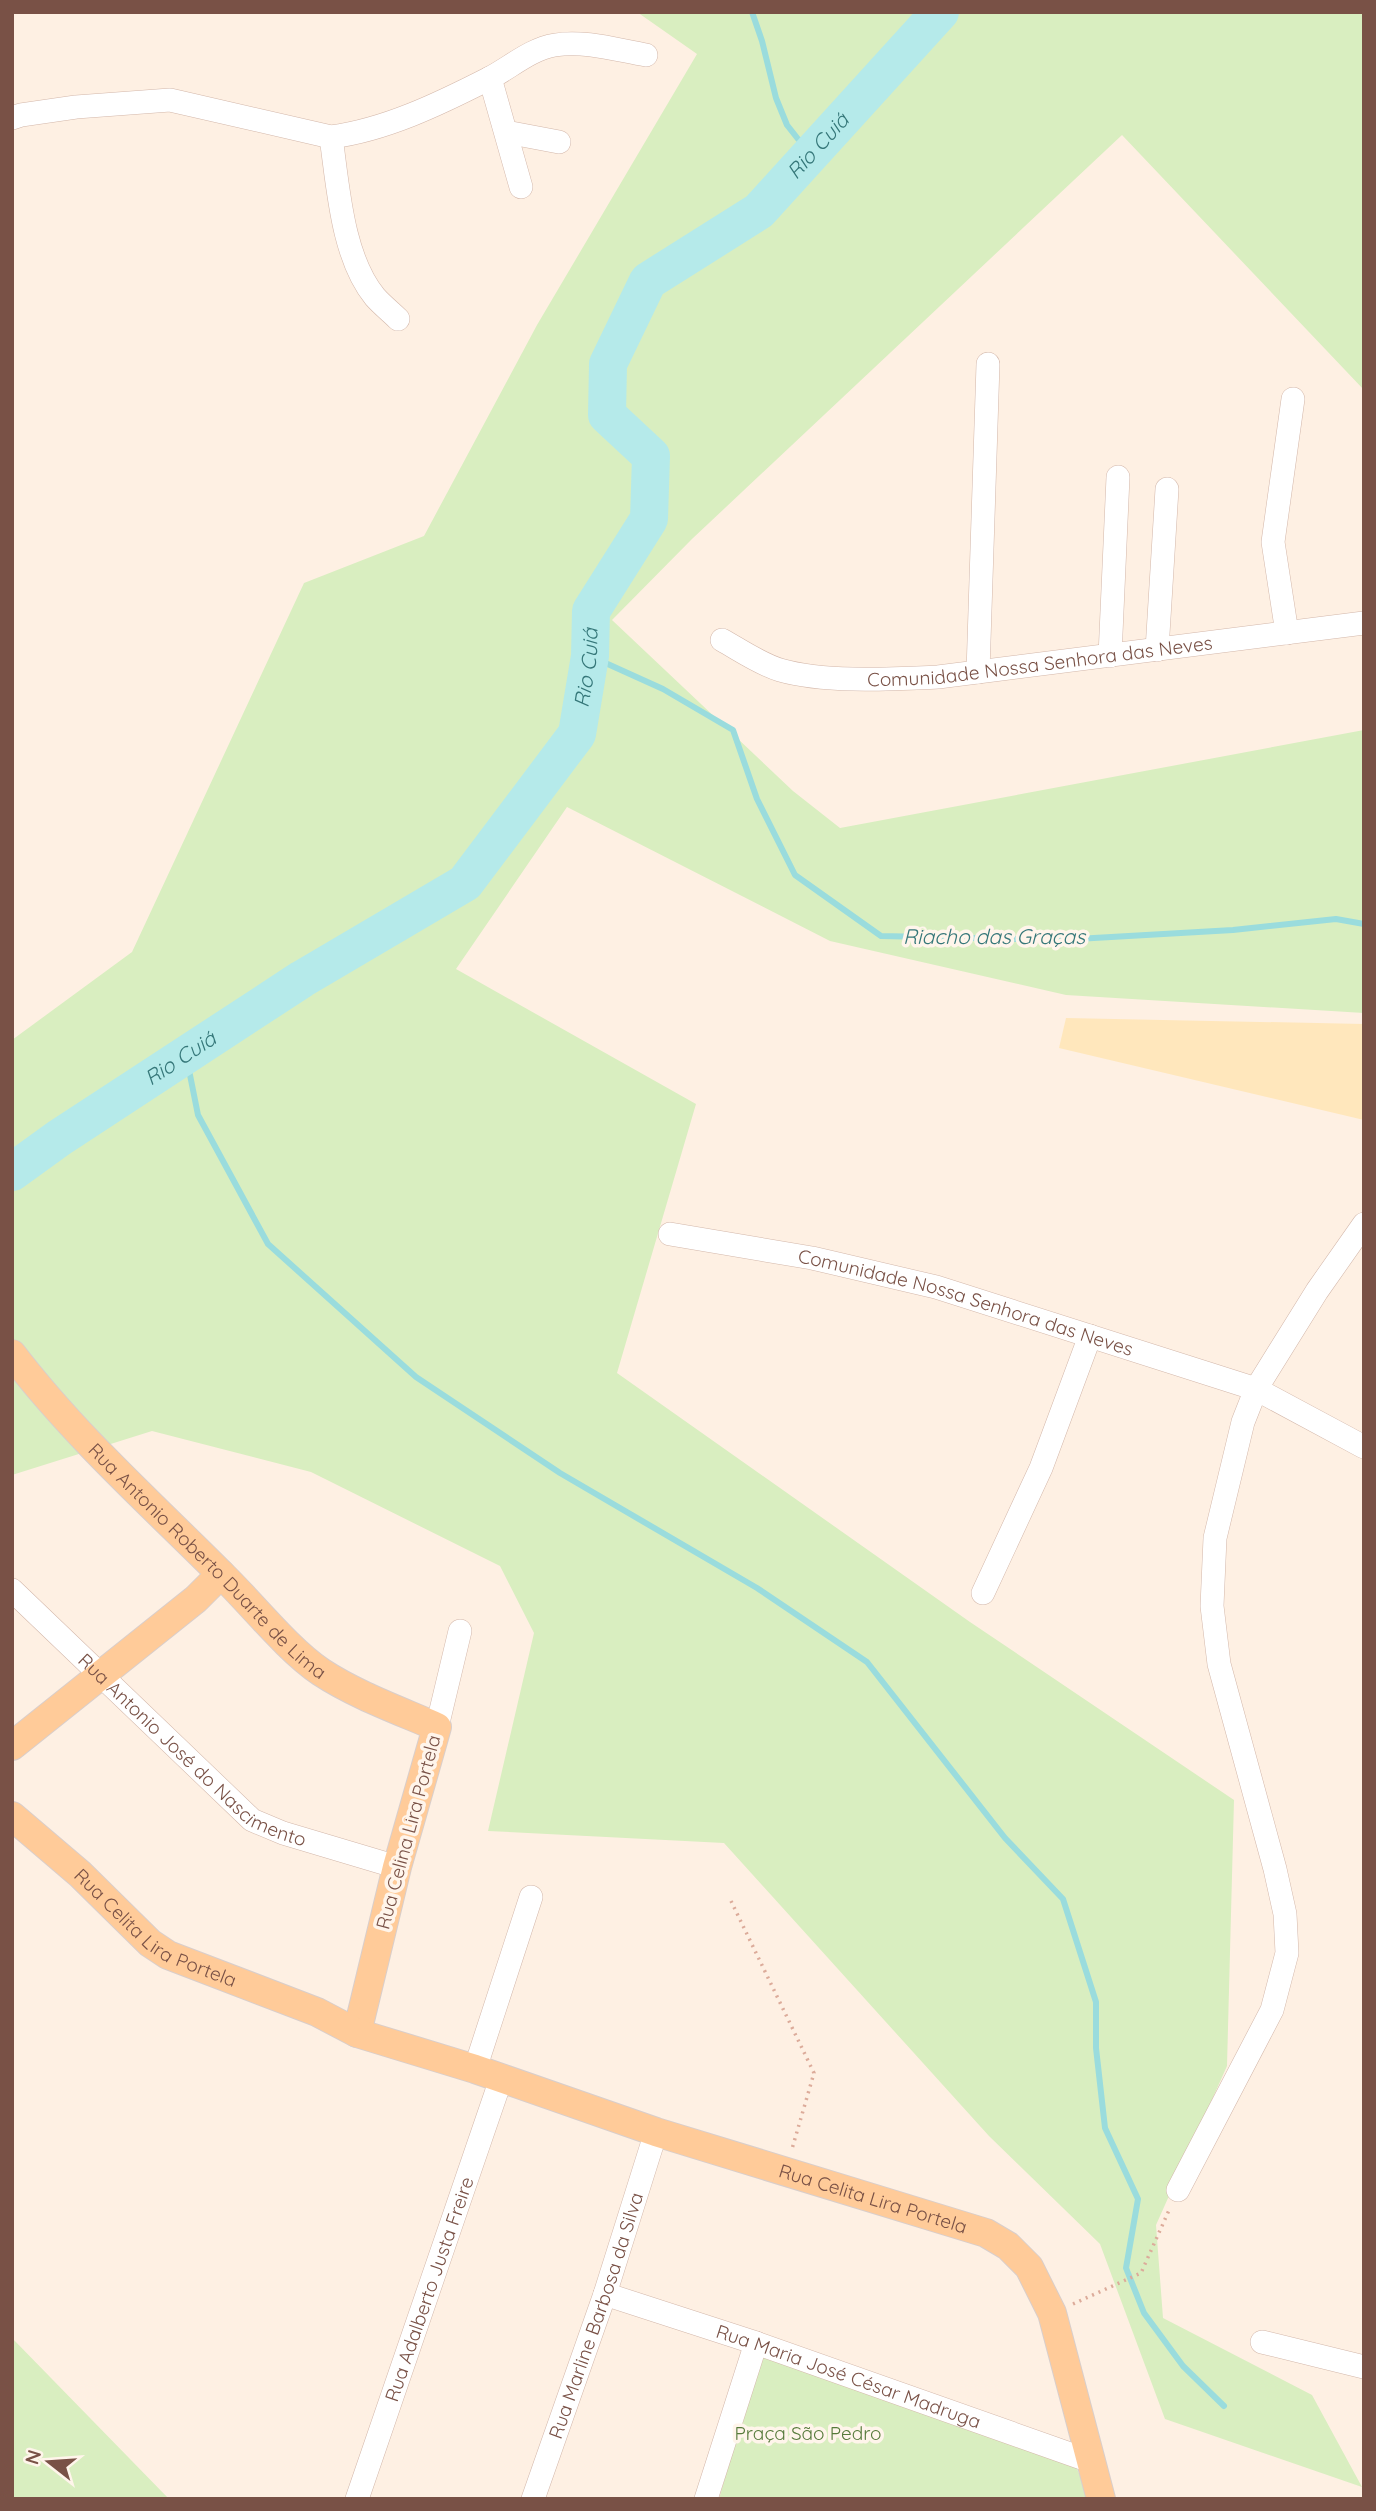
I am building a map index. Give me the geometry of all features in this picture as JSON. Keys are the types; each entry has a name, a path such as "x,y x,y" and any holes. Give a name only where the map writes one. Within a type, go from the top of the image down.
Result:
{"main road":[{"name":"Rua Antonio Roberto Duarte de Lima","path":"12,1354 80,1435 318,1670 342,1685 437,1727"},
{"path":"12,1746 197,1599 228,1581"},
{"name":"Rua Celina Lira Portela","path":"359,2022 397,1867 437,1727"},
{"name":"Rua Celita Lira Portela","path":"12,1816 80,1874 150,1943 169,1955 317,2012 359,2022 488,2074 656,2132 986,2233 1008,2246 1029,2267 1052,2313 1101,2499"}],"street":[{"path":"12,118 76,107 170,100 331,136 351,134 387,123 490,78 522,58 553,45 578,44 646,55"},
{"path":"490,78 521,187"},
{"path":"506,132 559,142"},
{"path":"331,136 340,202 351,249 374,296 398,319"},
{"path":"978,672 988,364"},
{"path":"1287,633 1273,542 1293,399"},
{"path":"1110,656 1118,477"},
{"path":"1157,650 1167,489"},
{"name":"Comunidade Nossa Senhora das Neves","path":"722,640 778,670 808,676 884,680 938,677 1364,623"},
{"name":"Comunidade Nossa Senhora das Neves","path":"670,1234 812,1258 936,1287 1256,1389 1364,1447"},
{"path":"1178,2190 1272,2010 1287,1953 1285,1914 1272,1857 1219,1664 1212,1606 1215,1538 1243,1422 1256,1389 1317,1291 1360,1239"},
{"path":"982,1593 1041,1468 1090,1336"},
{"name":"Rua Antonio José do Nascimento","path":"12,1590 252,1820 284,1833 397,1867"},
{"name":"Rua Celina Lira Portela","path":"437,1727 460,1631"},
{"path":"488,2074 531,1897"},
{"name":"Rua Adalberto Justa Freire","path":"357,2499 488,2074"},
{"name":"Rua Marline Barbosa da Silva","path":"533,2499 605,2294 656,2132"},
{"name":"Rua Maria José César Madruga","path":"605,2294 756,2343 1090,2461"},
{"path":"1262,2342 1364,2367"},
{"path":"706,2499 756,2343"}],"path":[{"path":"731,1901 814,2073 785,2171"},
{"path":"1052,2313 1142,2273 1178,2190"}],"green space":[{"path":"637,12 1364,12 1364,390 1122,135 692,539 612,620 793,791 840,828 1364,730 1364,1013 1066,995 830,941 567,807 456,969 696,1104 617,1373 970,1622 1234,1800 1227,2066 1156,2225 1163,2318 1312,2395 1362,2487 1165,2419 1100,2244 989,2136 724,1843 488,1831 534,1633 500,1566 311,1472 152,1431 12,1475 12,1040 132,952 304,583 424,536 537,325 697,54"},
{"path":"12,2338 169,2499 12,2499"},
{"name":"Praça São Pedro","path":"762,2347 1072,2457 1090,2499 719,2499"}],"sand":[{"path":"1066,1018 1364,1024 1364,1120 1059,1048"}],"waterway":[{"path":"752,12 776,98 787,125 798,139 814,149"},
{"name":"Rio Cuiá","path":"12,1172 59,1138 302,979 465,883 577,734 590,656 591,611 649,519 651,456 607,415 608,364 648,281 759,211 940,12"},
{"name":"Riacho das Graças","path":"590,656 663,689 733,730 757,799 795,875 881,936 1059,940 1233,930 1336,919 1364,924"},
{"path":"186,1055 198,1115 268,1244 416,1377 560,1473 757,1588 867,1662 1005,1838 1063,1899 1096,2002 1096,2048 1105,2128 1138,2199 1126,2268 1144,2313 1183,2366 1224,2406"}]}
